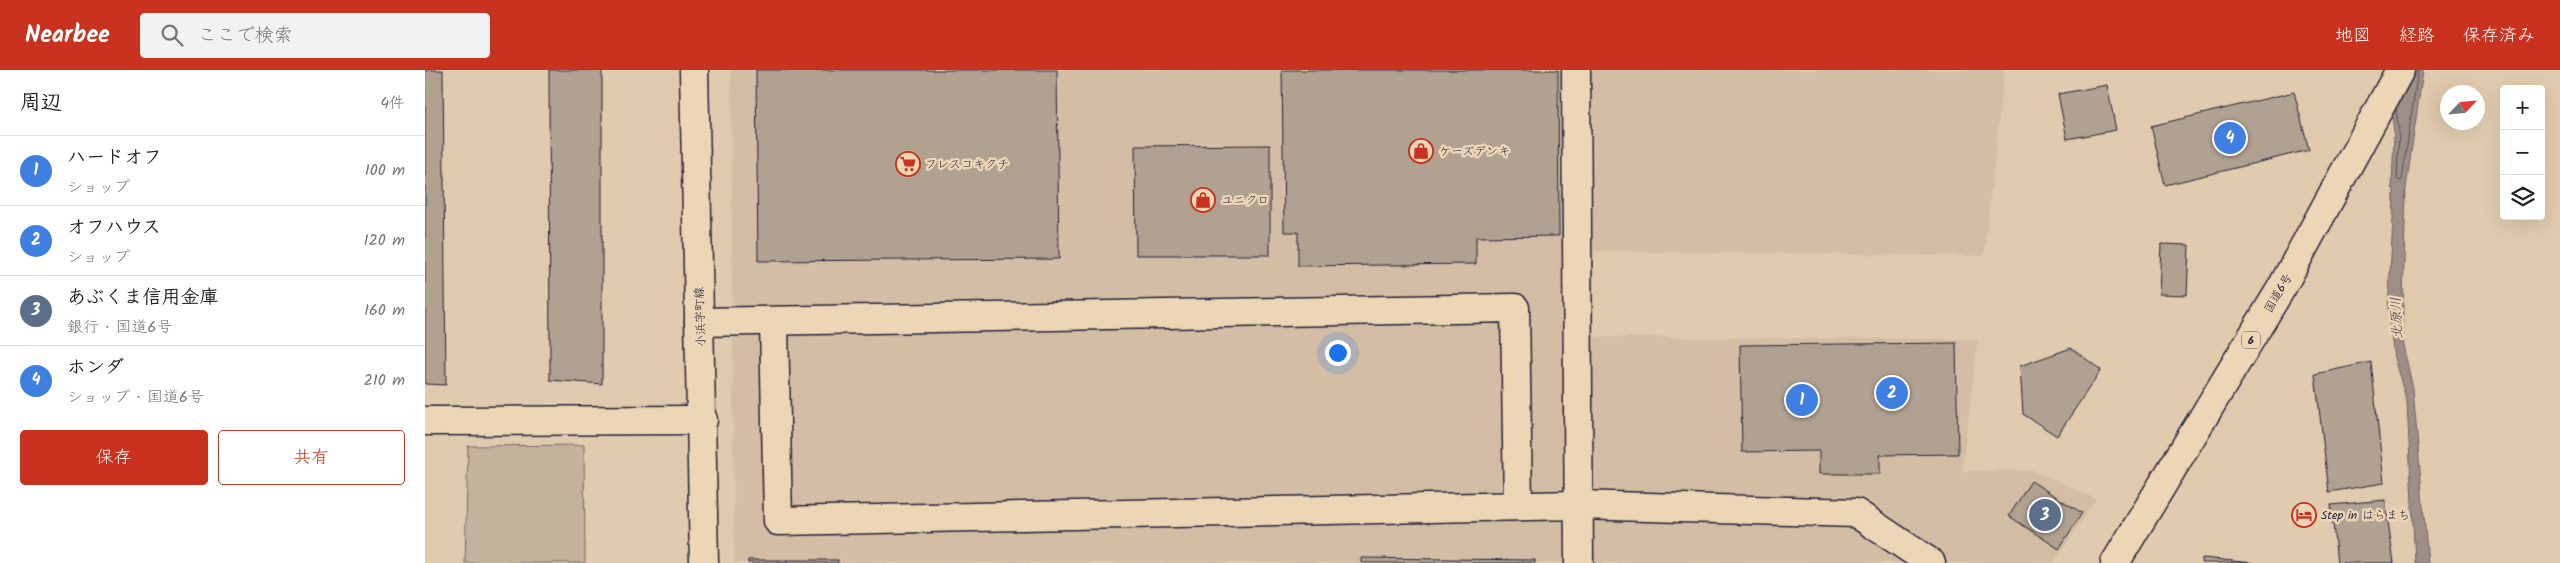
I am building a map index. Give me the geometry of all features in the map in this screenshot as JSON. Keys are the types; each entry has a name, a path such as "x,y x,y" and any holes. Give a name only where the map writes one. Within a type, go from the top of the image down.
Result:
{"main road":[{"name":"小浜字町線","path":"694,70 703,420 704,563"},
{"path":"1576,70 1579,563"},
{"name":"国道6号","path":"2115,563 2282,288 2401,70"},
{"path":"699,322 1515,308 1518,506"},
{"path":"774,322 778,521 1578,505 1856,513 1931,563"},
{"path":"425,421 703,420"}],"shaded area":[{"path":"731,70 2004,70 1984,256 1594,251 1594,337 1978,339 1962,471 2032,470 2096,499 2054,563 734,563"},
{"path":"584,445 585,563 465,563 468,446"}],"water":[{"name":"北原川","path":"2386,70 2423,70 2406,188 2402,341 2413,388 2428,563 2415,563 2407,402 2394,358 2388,311 2394,200 2394,189 2392,188 2394,132"}],"building":[{"path":"425,70 443,70 446,385 425,384"},
{"path":"549,70 602,70 602,384 550,380"},
{"name":"フレスコキクチ","path":"756,70 1057,70 1059,259 758,261"},
{"name":"ケーズデンキ","path":"1282,70 1558,70 1559,236 1476,237 1476,264 1298,266 1298,232 1284,232"},
{"path":"2107,85 2116,130 2067,139 2058,94"},
{"path":"2294,92 2309,150 2165,185 2151,126"},
{"name":"ユニクロ","path":"1270,145 1270,255 1136,255 1135,146"},
{"path":"2161,244 2189,245 2187,295 2159,294"},
{"path":"1956,343 1958,454 1880,455 1880,474 1819,474 1819,451 1742,452 1740,345"},
{"path":"2071,348 2101,370 2057,436 2023,414 2020,366"},
{"path":"2371,362 2384,483 2329,492 2315,374"},
{"path":"2031,481 2082,513 2059,549 2009,516"},
{"path":"2385,500 2394,563 2337,563 2331,505"},
{"path":"1361,558 1535,560 1535,563 1361,563"},
{"path":"2202,558 2254,563 2201,563"},
{"path":"748,560 838,560 838,563 748,563"}],"place":[{"name":"ホンダ","path":"2230,138"},
{"name":"ケーズデンキ","path":"1421,151"},
{"name":"フレスコキクチ","path":"908,164"},
{"name":"ユニクロ","path":"1203,200"},
{"name":"オフハウス","path":"1892,393"},
{"name":"ハードオフ","path":"1802,400"},
{"name":"あぶくま信用金庫","path":"2045,515"},
{"name":"Step in はらまち","path":"2304,515"}]}
